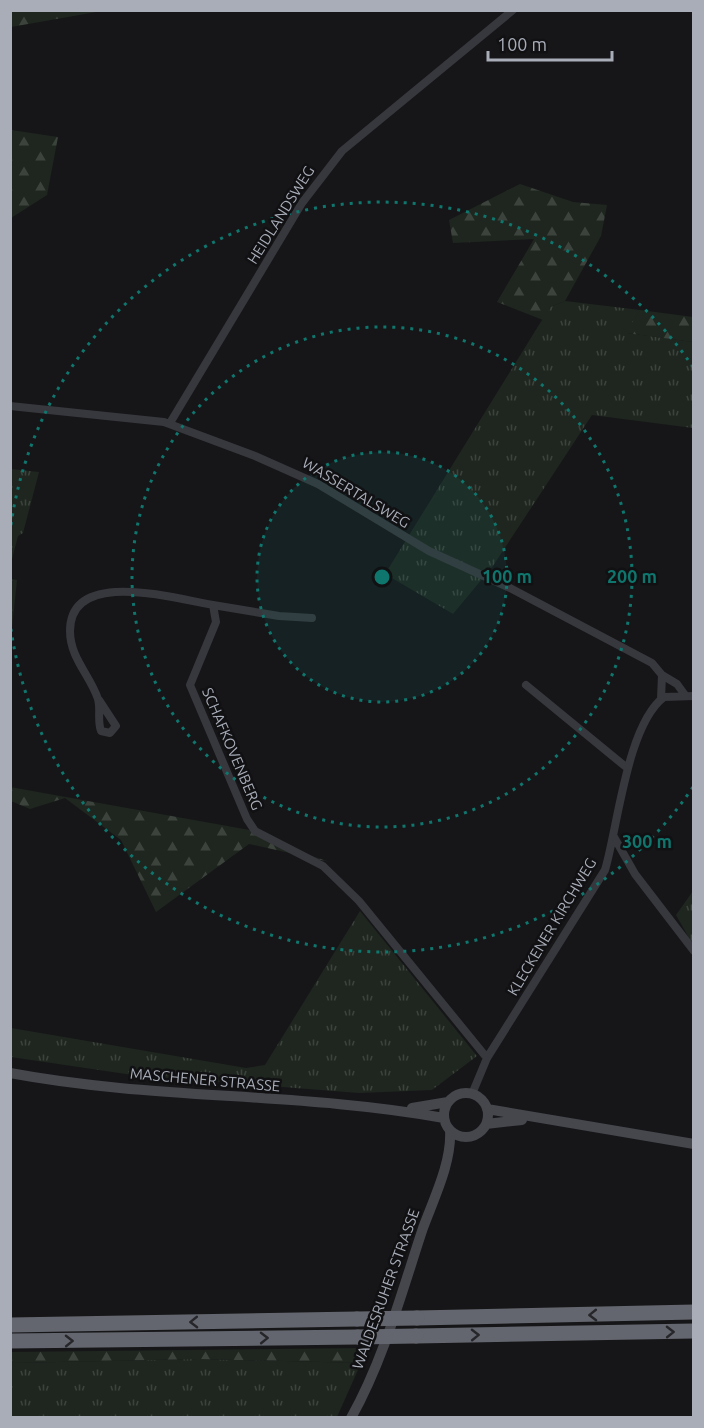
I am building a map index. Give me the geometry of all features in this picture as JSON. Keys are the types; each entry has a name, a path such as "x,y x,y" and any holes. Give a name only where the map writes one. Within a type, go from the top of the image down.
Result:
{"highway":[{"path":"10,1325 693,1312"},
{"path":"10,1341 693,1331"}],"street":[{"name":"HEIDLANDSWEG","path":"170,423 302,203 329,166 351,144 513,10"},
{"name":"WASSERTALSWEG","path":"10,406 170,423 296,473 336,494 412,542 510,588 651,663 662,675 677,684 689,696"},
{"path":"99,700 76,658 70,632 72,617 79,605 90,595 121,591 279,616 312,618"},
{"name":"SCHAFKOVENBERG","path":"213,605 216,622 190,685 247,819 255,831 322,866 359,901 488,1058"},
{"path":"662,675 661,699 689,696"},
{"path":"526,685 626,767"},
{"name":"KLECKENER KIRCHWEG","path":"472,1094 488,1058 605,870 615,837 626,767 652,711 661,699"},
{"path":"615,837 635,874 693,951"},
{"name":"MASCHENER STRASSE","path":"10,1072 172,1093 397,1110 444,1118"},
{"path":"461,1093 472,1094 482,1100 487,1109 486,1124 477,1134 464,1137 450,1130 444,1118 448,1102 461,1093"},
{"name":"MASCHENER STRASSE","path":"397,1110 434,1107 448,1102"},
{"path":"487,1109 693,1144"},
{"path":"486,1124 544,1119"},
{"name":"WALDESRUHER STRASSE","path":"351,1418 374,1367 444,1168 451,1141 450,1130"},
{"name":"WALDESRUHER STRASSE","path":"444,1168 464,1137"}],"green space":[{"path":"11,10 102,10 102,11 11,27"},
{"path":"11,130 58,137 47,195 11,218"},
{"path":"520,184 573,202 607,205 601,236 565,301 550,307 543,320 497,302 534,239 453,243 449,220"},
{"path":"565,301 640,310 627,333 693,342 693,428 592,415 493,566 453,614 385,574 550,307"},
{"path":"640,310 693,317 693,342 626,333"},
{"path":"11,469 39,472 23,533 18,536 11,563"},
{"path":"10,579 17,580 11,637"},
{"path":"10,787 255,831 290,849 330,862 249,844 156,912 121,840 65,798 30,809 11,801"},
{"path":"693,891 693,945 676,915"},
{"path":"360,911 477,1056 432,1090 359,1093 133,1075 11,1057 11,1028 246,1068 265,1065"},
{"path":"369,1348 361,1363 198,1359 10,1363 11,1352"},
{"path":"198,1359 361,1363 337,1417 11,1418 10,1363"}]}
